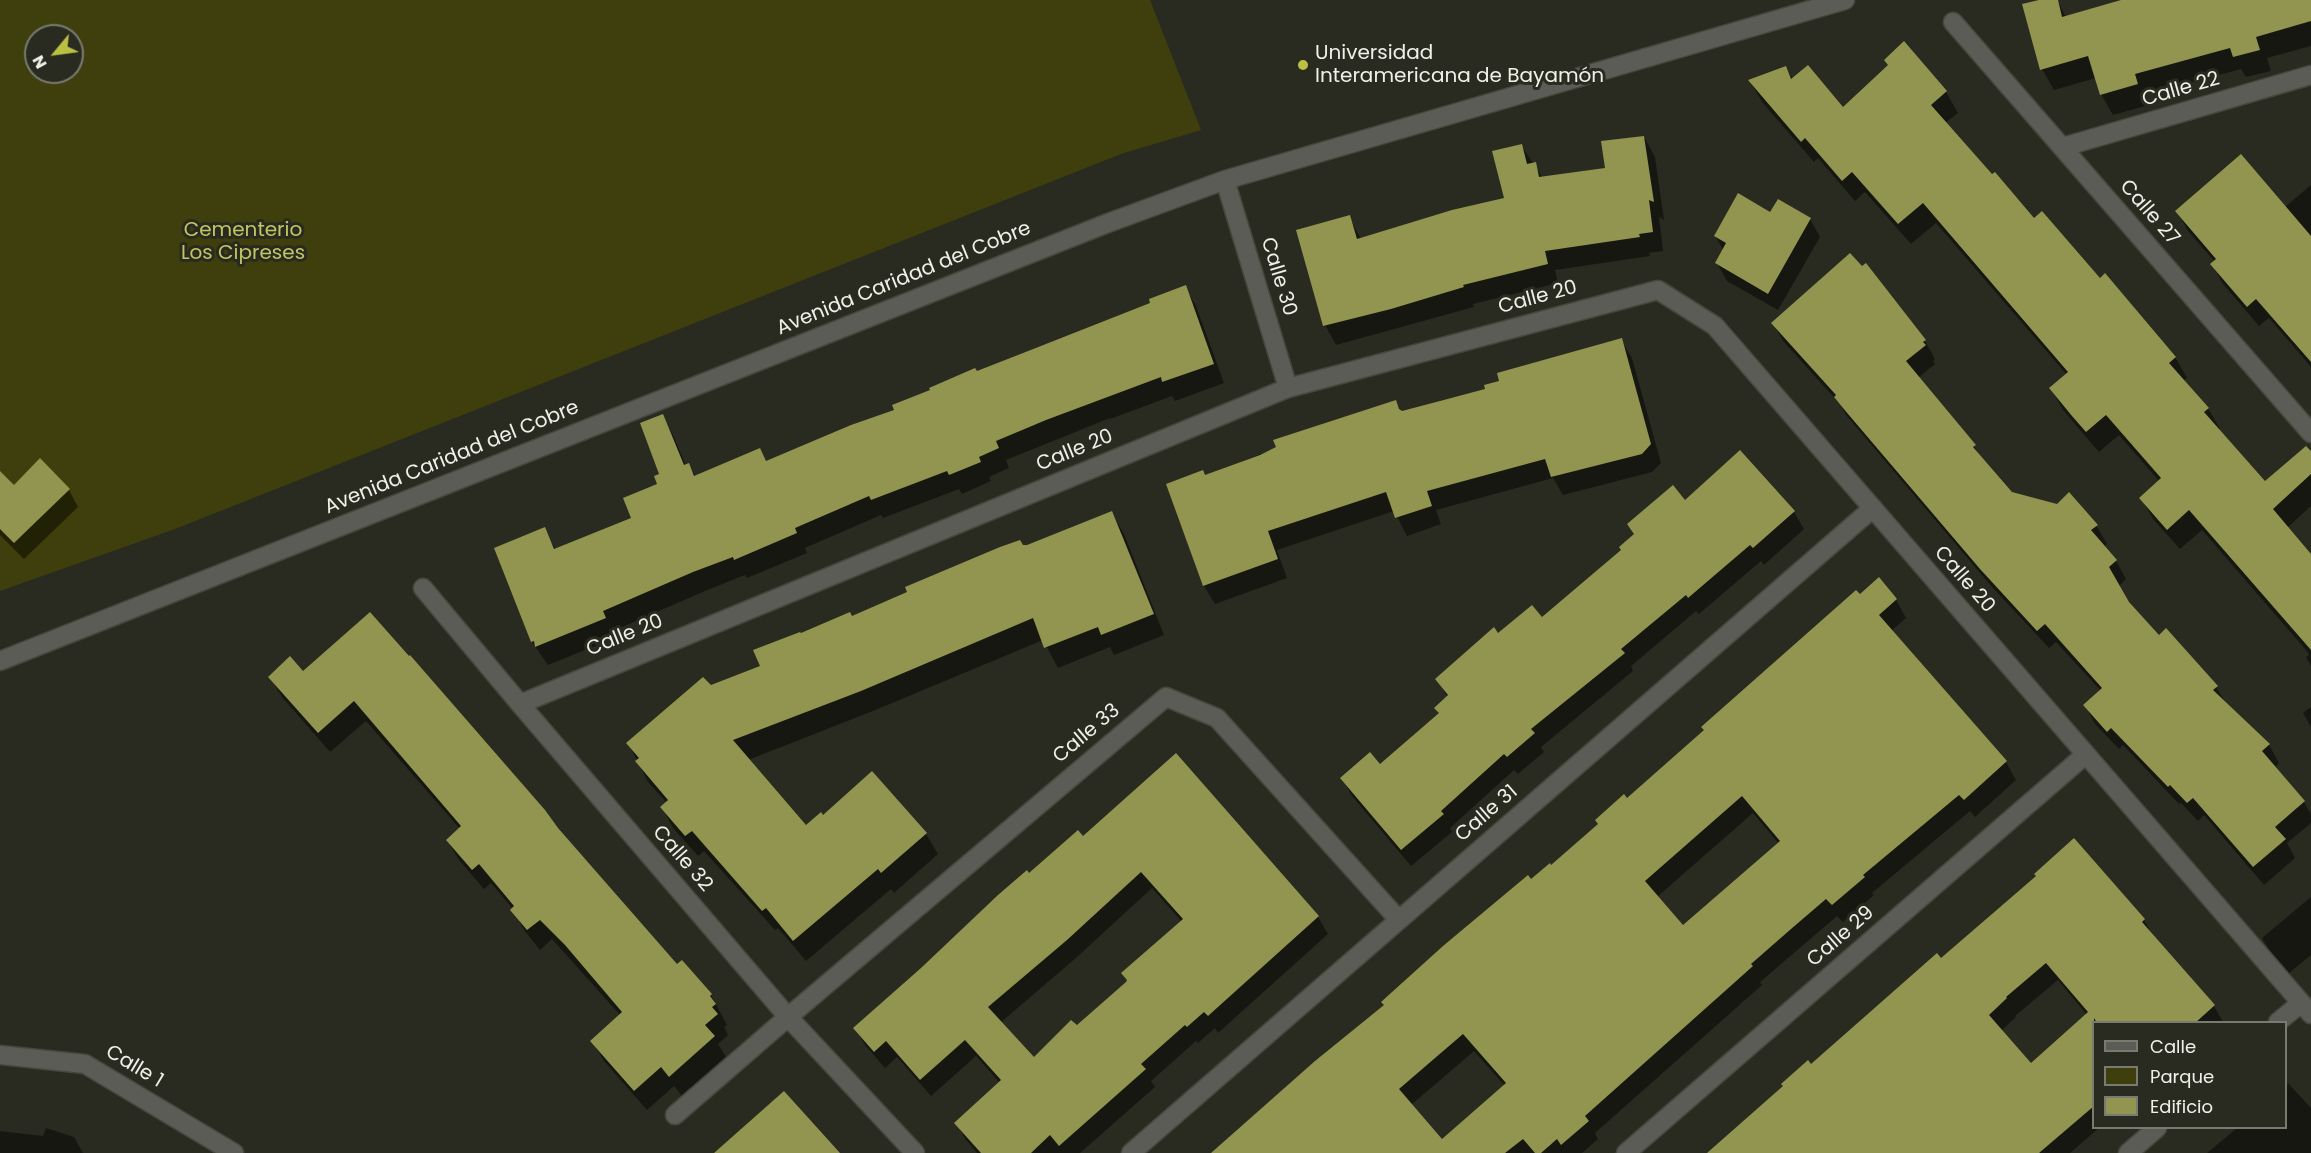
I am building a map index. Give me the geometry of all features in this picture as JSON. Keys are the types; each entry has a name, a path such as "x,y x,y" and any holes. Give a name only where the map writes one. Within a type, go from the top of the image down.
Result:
{"street":[{"name":"Avenida Caridad del Cobre","path":"0,661 1108,223 1225,180 1845,0"},
{"name":"Calle 27","path":"1953,22 2311,433"},
{"name":"Calle 22","path":"2063,147 2311,75"},
{"name":"Calle 30","path":"1225,180 1288,388"},
{"name":"Calle 20","path":"520,704 1288,388 1658,290 1715,326 2306,1008"},
{"name":"Calle 31","path":"1131,1153 1873,508"},
{"name":"Calle 32","path":"423,588 788,1017 915,1153"},
{"name":"Calle 33","path":"788,1017 1166,698 1217,718 1399,920"},
{"name":"Calle 29","path":"1626,1153 2085,755"},
{"path":"2282,1021 2306,1008"},
{"path":"675,1115 788,1017"},
{"name":"Calle 1","path":"0,1055 85,1064 234,1153"},
{"path":"2128,1153 2156,1129"}],"green space":[{"name":"Cementerio Los Cipreses","path":"0,0 1150,0 1201,130 1121,154 175,529 0,591"}],"building":[{"path":"2039,0 2058,0 2062,17 2121,0 2311,0 2311,21 2256,37 2260,50 2233,57 2230,48 2135,74 2138,84 2100,95 2088,56 2040,70 2022,4"},
{"path":"1904,41 1947,91 1931,105 1992,174 1995,172 2034,218 2042,211 2100,278 2105,273 2176,357 2169,363 2209,408 2204,412 2265,481 2306,446 2311,451 2311,474 2273,509 2311,554 2311,650 2189,510 2167,530 2139,498 2161,478 2106,415 2086,432 2072,416 2049,388 2068,372 1923,203 1898,224 1852,172 1842,181 1805,138 1801,142 1748,80 1786,66 1791,79 1808,65 1843,107 1888,65 1884,60"},
{"path":"1644,136 1654,202 1649,200 1653,232 1639,234 1640,237 1545,251 1548,264 1463,285 1464,287 1391,309 1323,326 1296,230 1350,215 1357,239 1452,210 1504,198 1492,151 1522,144 1527,164 1536,162 1539,177 1605,168 1601,141"},
{"path":"2241,154 2311,236 2311,362 2256,299 2247,307 2210,264 2216,259 2175,211"},
{"path":"1738,193 1770,212 1778,199 1811,218 1768,294 1715,263 1726,243 1714,236"},
{"path":"1850,253 1862,266 1866,263 1926,340 1923,342 1926,345 1906,361 1976,445 1973,447 2012,492 2057,504 2069,492 2098,525 2091,530 2117,560 2109,567 2129,602 2159,635 2166,628 2218,686 2213,690 2270,744 2262,751 2305,801 2275,827 2286,839 2253,867 2193,798 2187,803 2170,785 2168,787 2111,728 2107,732 2083,705 2102,688 2045,624 2037,631 1980,569 1848,414 1834,397 1836,395 1771,323"},
{"path":"1186,285 1214,364 1162,382 1161,377 1046,420 996,441 999,448 979,457 981,462 949,475 947,471 871,500 869,496 795,528 797,533 734,560 733,557 693,572 603,611 606,618 535,647 534,641 531,642 494,548 545,527 554,549 631,518 623,498 657,484 654,476 659,474 640,423 663,414 684,465 689,463 694,476 760,448 766,461 851,425 894,410 892,405 975,368 977,371 1018,355 1150,303 1149,299"},
{"path":"1622,338 1651,444 1642,454 1551,477 1545,459 1427,491 1432,506 1395,518 1386,492 1268,531 1278,559 1203,586 1166,484 1203,470 1205,475 1260,455 1276,447 1273,440 1396,400 1402,411 1485,389 1484,385 1499,381 1497,373"},
{"path":"1740,450 1795,511 1753,548 1750,545 1688,598 1686,595 1621,649 1625,653 1531,729 1535,733 1507,757 1504,754 1441,811 1444,814 1401,850 1340,778 1370,752 1380,764 1439,713 1434,708 1448,695 1435,679 1494,627 1498,633 1532,605 1542,617 1621,550 1619,547 1634,534 1627,524 1673,485 1685,500"},
{"path":"40,458 70,489 14,543 0,529 0,471 14,485"},
{"path":"1112,511 1154,614 1101,635 1098,627 1044,648 1033,618 861,691 733,740 806,825 821,812 823,815 872,771 927,833 881,873 878,869 793,941 766,908 762,911 692,831 685,836 660,807 668,800 635,761 639,758 626,743 703,677 711,685 760,666 753,650 850,612 852,616 907,592 905,587 1000,547 1020,540 1023,545 1027,545"},
{"path":"1879,577 1897,599 1879,615 2007,761 1964,800 1959,795 1863,875 1865,877 1832,905 1826,899 1751,964 1753,966 1585,1116 1589,1121 1561,1145 1557,1139 1541,1153 1535,1153 1523,1139 1505,1153 1211,1153 1315,1061 1384,1005 1381,1002 1443,946 1528,875 1531,879 1550,863 1551,865 1598,824 1595,820 1624,794 1627,798 1704,730 1701,727 1856,590 1860,594","holes":["1742,796 1780,841 1683,925 1645,881","1463,1034 1506,1083 1442,1139 1399,1089"]},
{"path":"370,612 410,655 677,964 682,960 712,994 710,996 716,1004 712,1007 718,1014 705,1025 715,1036 669,1077 661,1067 634,1091 590,1041 622,1012 565,945 540,920 527,930 510,910 514,906 479,864 472,870 446,840 461,826 354,701 318,733 268,677 290,656 303,671"},
{"path":"1176,753 1319,916 1208,1016 1204,1012 1187,1027 1185,1025 1141,1064 1146,1069 1059,1146 1050,1135 1031,1153 981,1153 954,1123 1001,1080 965,1040 920,1080 886,1041 874,1052 853,1028 1027,870 1029,873 1078,830 1083,836","holes":["1141,872 1183,919 1121,973 1127,980 1126,982 1077,1025 1071,1020 1034,1057 988,1007 1067,940"]},
{"path":"2074,838 2145,919 2142,922 2215,1005 2197,1021 2096,1021 2094,1018 2092,1021 2092,1108 2039,1153 1707,1153 1783,1086 1781,1084 1808,1060 1811,1064 1937,953 1941,958 2036,876 2034,874","holes":["2046,963 2088,1012 2031,1063 1989,1015 2006,997"]},
{"path":"784,1091 840,1153 714,1153"}],"place":[{"name":"Universidad Interamericana de Bayamón","path":"1303,65"}]}
